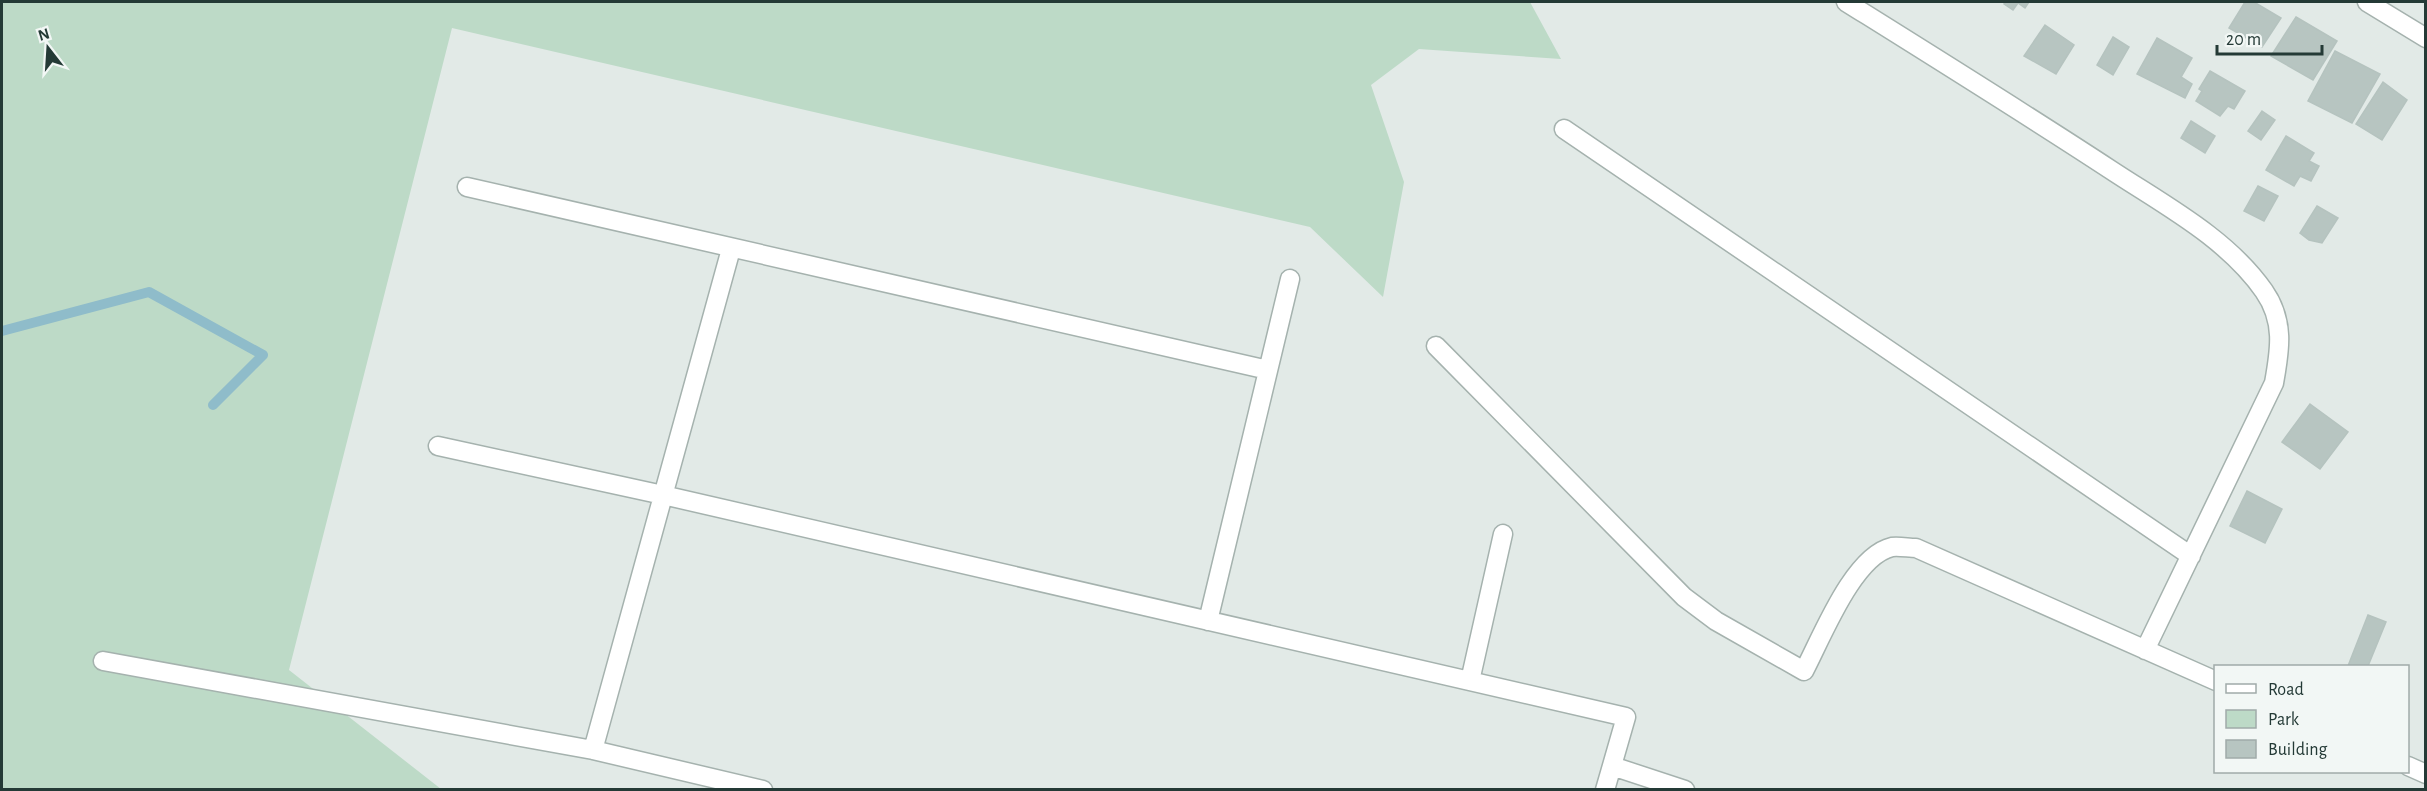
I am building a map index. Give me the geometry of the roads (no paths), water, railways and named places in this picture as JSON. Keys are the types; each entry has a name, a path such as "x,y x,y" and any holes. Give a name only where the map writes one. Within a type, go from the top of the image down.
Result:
{"street":[{"path":"1846,2 2055,134 2207,234 2244,267 2265,292 2277,316 2281,343 2274,383 2145,650"},
{"path":"2367,2 2426,38"},
{"path":"1564,129 2191,556"},
{"path":"467,188 1268,370"},
{"path":"593,750 731,249"},
{"path":"1208,621 1290,279"},
{"path":"1436,346 1684,597 1716,621 1804,671 1851,583 1866,561 1892,547 1916,548 2214,680"},
{"path":"438,446 663,495 1626,717 1605,789"},
{"path":"1470,681 1503,534"},
{"path":"103,661 593,750 763,789"},
{"path":"1612,766 1685,789"},
{"path":"2409,766 2426,774"}],"waterway":[{"path":"2,331 149,292 263,355 213,405"}]}
